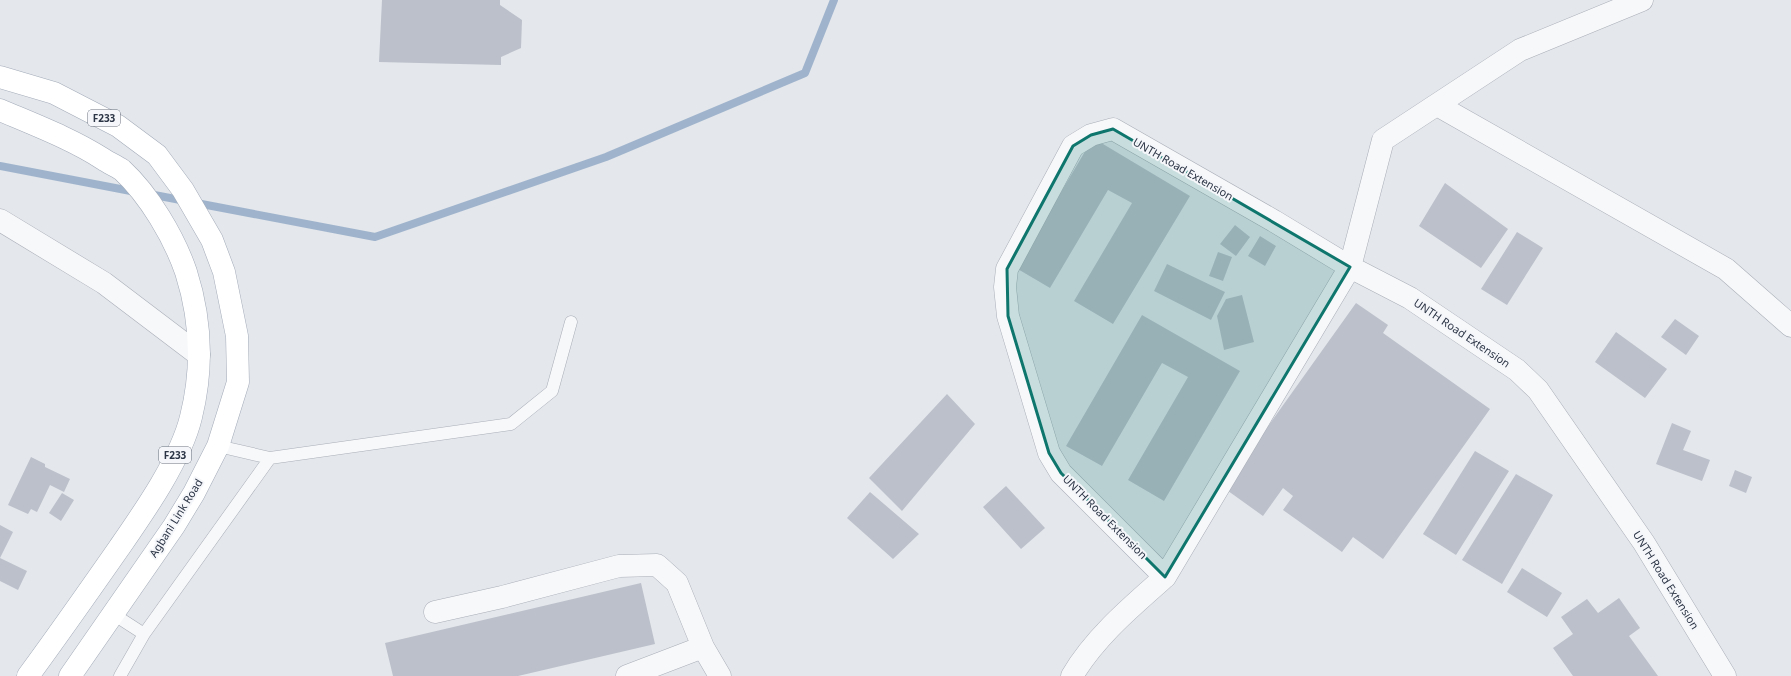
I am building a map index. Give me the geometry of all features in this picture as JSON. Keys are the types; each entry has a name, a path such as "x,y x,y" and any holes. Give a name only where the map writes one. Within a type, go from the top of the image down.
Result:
{"main road":[{"name":"Agbani Link Road","path":"0,76 54,93 118,126 157,155 185,194 212,240 224,272 237,336 238,382 218,446 190,500 70,676"},
{"name":"F233","path":"0,110 86,148 121,170 144,197 174,241 189,282 199,329 196,395 191,419 166,474 133,528 28,676"}],"street":[{"path":"1072,676 1081,660 1109,629 1165,577 1350,267 1384,140 1520,50 1642,0"},
{"path":"1437,105 1726,269 1791,326"},
{"name":"UNTH Road Extension","path":"1165,577 1061,473 1049,453 1008,316 1005,287 1007,270 1073,146 1091,134 1113,129 1274,221 1350,267 1410,298 1517,370 1538,390 1644,543 1725,676"},
{"path":"0,220 104,283 199,355"},
{"path":"435,612 502,597 620,566 657,564 676,584 703,648 720,676"},
{"path":"627,676 703,648"}],"lane":[{"path":"218,446 270,458 511,424 552,391 571,322"},
{"path":"120,676 144,634 270,458"},
{"path":"113,614 144,634"}],"highlighted area":[{"path":"1113,129 1350,267 1165,577 1061,473 1049,453 1008,316 1007,269 1073,146 1091,135"}],"building":[{"path":"382,0 500,0 500,5 522,20 521,48 501,57 501,65 379,62"},
{"path":"1093,138 1190,196 1113,324 1074,301 1132,203 1108,190 1050,288 1016,268"},
{"path":"1445,183 1508,229 1481,268 1419,226"},
{"path":"1235,225 1250,237 1236,256 1220,244"},
{"path":"1517,232 1543,248 1507,305 1481,289"},
{"path":"1260,236 1276,246 1265,266 1248,256"},
{"path":"1218,252 1232,257 1223,281 1209,276"},
{"path":"1167,264 1225,292 1211,320 1154,291"},
{"path":"1242,295 1254,342 1224,350 1217,316 1226,299"},
{"path":"1356,303 1388,325 1383,333 1490,409 1383,559 1353,537 1342,552 1283,510 1293,496 1283,488 1263,516 1224,488"},
{"path":"1142,315 1240,371 1164,501 1128,480 1188,377 1162,363 1102,466 1066,446"},
{"path":"1675,319 1699,336 1686,355 1661,337"},
{"path":"1616,332 1667,369 1645,398 1595,362"},
{"path":"947,394 975,424 902,511 869,478"},
{"path":"1672,423 1691,431 1683,450 1710,460 1702,481 1656,464"},
{"path":"1475,451 1509,471 1456,555 1423,534"},
{"path":"31,457 45,464 45,467 70,479 64,492 50,485 37,512 31,509 28,514 8,505"},
{"path":"1735,470 1752,477 1746,493 1729,486"},
{"path":"1516,474 1553,495 1502,584 1462,560"},
{"path":"1006,486 1045,528 1021,549 983,507"},
{"path":"870,492 919,534 893,559 847,518"},
{"path":"62,493 74,500 61,521 49,513"},
{"path":"0,525 13,532 0,558"},
{"path":"0,558 27,571 18,590 0,581"},
{"path":"1522,568 1562,593 1547,617 1507,592"},
{"path":"641,583 655,644 518,676 393,676 385,643"},
{"path":"1619,598 1640,628 1629,636 1658,676 1573,676 1553,648 1573,634 1561,617 1587,599 1598,613"}],"waterway":[{"path":"149,194 375,237 606,157 805,73 834,0"},
{"path":"0,166 136,192"}]}
